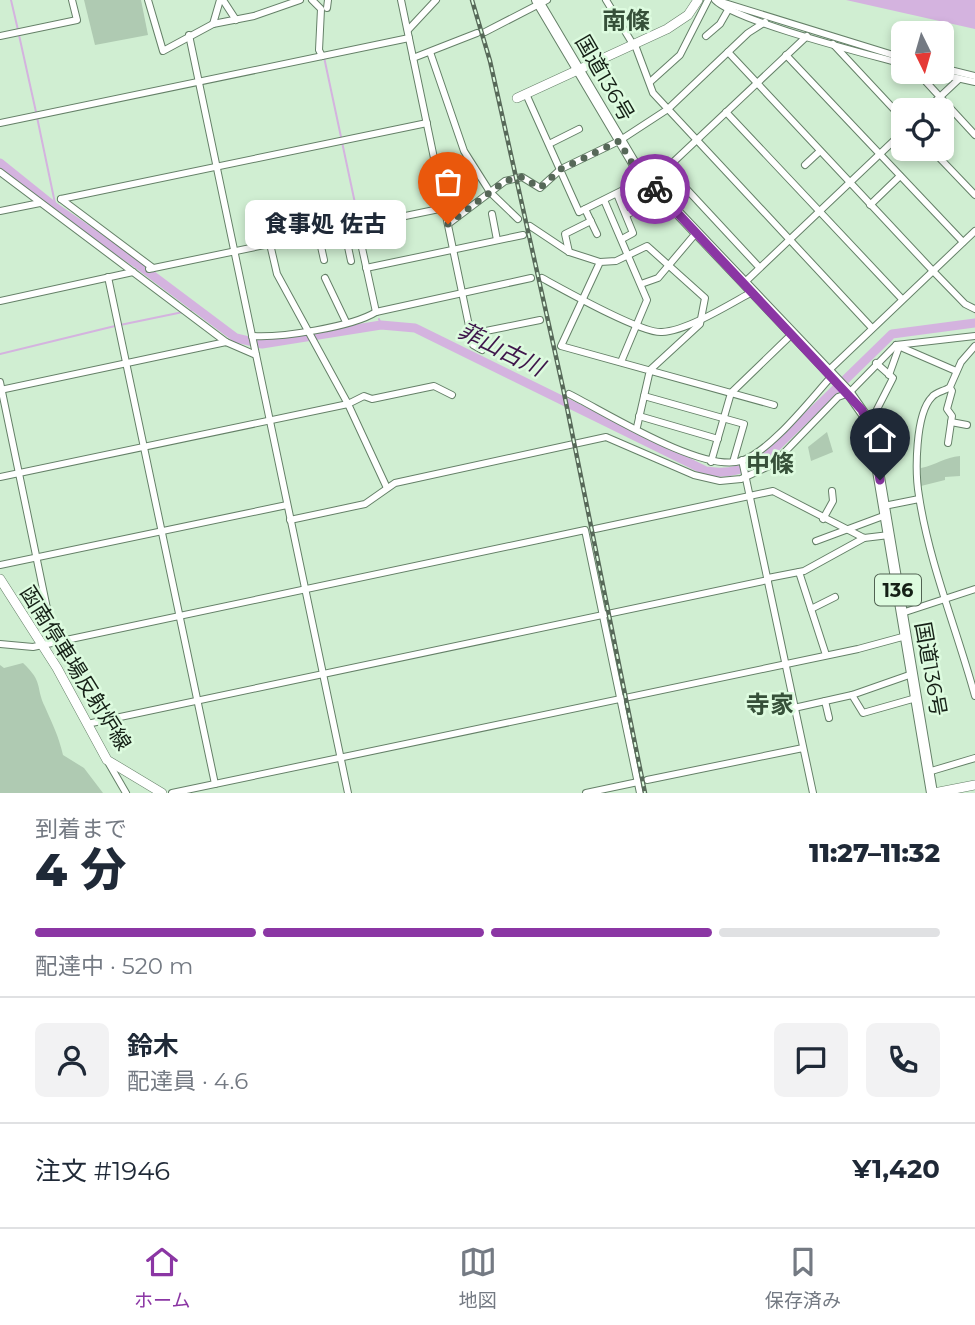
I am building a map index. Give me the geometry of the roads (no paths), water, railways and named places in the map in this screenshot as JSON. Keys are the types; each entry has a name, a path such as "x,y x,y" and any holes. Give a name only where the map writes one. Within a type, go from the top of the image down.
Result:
{"highway":[{"name":"国道136号","path":"541,2 619,141 646,179 846,391 870,424 933,793"}],"main road":[{"path":"522,96 682,21 698,0"},
{"name":"函南停車場反射炉線","path":"0,579 44,647 107,760 162,793"},
{"path":"933,793 975,785"}],"street":[{"path":"0,36 77,20 72,0"},
{"path":"148,0 163,51 213,24 236,20 300,0"},
{"path":"213,24 221,0"},
{"path":"221,0 236,20"},
{"path":"312,0 321,9 319,50 323,56"},
{"path":"401,0 473,345 482,350"},
{"path":"0,124 323,56 409,34 436,0"},
{"path":"606,0 634,45 653,93 872,328"},
{"path":"650,82 680,55 712,0"},
{"path":"712,0 728,10 891,61"},
{"path":"712,0 891,54"},
{"path":"413,58 481,33 541,2"},
{"path":"706,36 720,24 728,10"},
{"path":"448,224 490,192 516,177 522,177 540,188 561,169 619,141 668,109 728,52 765,22"},
{"path":"189,35 348,793"},
{"path":"522,96 549,144 579,212 667,168 807,36"},
{"path":"832,43 891,106"},
{"path":"430,52 464,151 490,192 518,219"},
{"path":"728,52 933,271 965,304 975,309"},
{"path":"786,55 963,242"},
{"path":"954,71 975,76"},
{"path":"954,78 975,82"},
{"path":"940,97 960,79"},
{"path":"928,84 975,135"},
{"path":"726,112 902,299"},
{"path":"427,123 61,199 151,268 444,208"},
{"path":"549,144 579,129"},
{"path":"744,283 891,143"},
{"path":"805,165 820,151"},
{"path":"942,161 975,195"},
{"path":"667,168 759,267"},
{"path":"0,172 226,342 255,353"},
{"path":"870,205 900,176"},
{"path":"617,194 633,233 622,239"},
{"path":"626,215 662,197"},
{"path":"604,200 647,300 621,362"},
{"path":"0,211 40,202"},
{"path":"585,209 597,234"},
{"path":"492,215 496,240"},
{"path":"569,252 565,234 591,222"},
{"path":"357,225 376,312"},
{"path":"530,226 569,252 600,262 612,262 647,246 705,297 701,319 650,370 637,427"},
{"path":"344,228 351,261"},
{"path":"569,394 711,462 742,461 762,448 831,376 872,328 975,231"},
{"path":"318,233 324,260"},
{"path":"641,284 657,279 696,233"},
{"path":"366,268 523,235"},
{"path":"270,244 277,274 348,404 387,488"},
{"path":"600,262 561,346 774,405"},
{"path":"0,301 133,272"},
{"path":"108,278 215,784"},
{"path":"325,278 346,322"},
{"path":"252,337 309,331 365,318 376,312 531,278"},
{"path":"542,278 637,324 661,332 701,319 752,292"},
{"path":"471,334 540,320"},
{"path":"711,462 731,393 792,334"},
{"path":"290,520 365,504 396,483 606,437 707,479 720,481 746,477 774,462 838,397 898,346 975,336"},
{"path":"948,443 952,414 947,409 950,388 956,371 975,345 956,338"},
{"path":"54,642 0,387 226,342"},
{"path":"898,346 956,371"},
{"path":"889,375 898,346"},
{"path":"870,424 893,378 876,363"},
{"path":"0,477 348,404 364,396 372,399 434,386 452,395"},
{"path":"950,388 933,396 924,412 918,441 919,499 975,696"},
{"path":"645,396 744,424 733,462"},
{"path":"639,416 718,439"},
{"path":"951,422 967,425"},
{"path":"742,461 813,793"},
{"path":"594,529 773,491 822,519 864,538"},
{"path":"822,519 833,501 832,491"},
{"path":"816,541 885,510 919,499"},
{"path":"0,565 287,505"},
{"path":"0,644 44,647 54,642 585,530 640,793"},
{"path":"86,724 799,572 864,538 889,535"},
{"path":"799,572 826,655"},
{"path":"902,613 975,589"},
{"path":"811,609 835,597"},
{"path":"172,793 621,699 905,636"},
{"path":"794,708 852,695 912,674"},
{"path":"852,695 863,713 916,698"},
{"path":"825,701 829,718"},
{"path":"647,780 803,748"},
{"path":"929,772 975,758"},
{"path":"107,760 126,793"},
{"path":"586,793 638,782"}],"waterway":[{"path":"11,0 18,30"},
{"path":"19,35 36,112"},
{"path":"324,57 341,137"},
{"path":"37,117 56,208"},
{"path":"342,142 359,222"},
{"name":"菲山古川","path":"0,163 56,208 136,263 236,338 262,344 381,325 415,328 706,471 738,470 768,455 892,334 975,323"},
{"name":"菲山古川","path":"189,311 195,309"},
{"path":"120,325 183,312"},
{"name":"菲山古川","path":"379,319 381,325"},
{"path":"0,354 115,326"}],"railway":[{"path":"472,0 490,61 563,388 645,793"}],"place":[{"name":"食事処 佐古","path":"448,224"}],"district":[{"name":"南條","path":"626,20"},
{"name":"中條","path":"770,463"},
{"name":"寺家","path":"770,704"}]}
